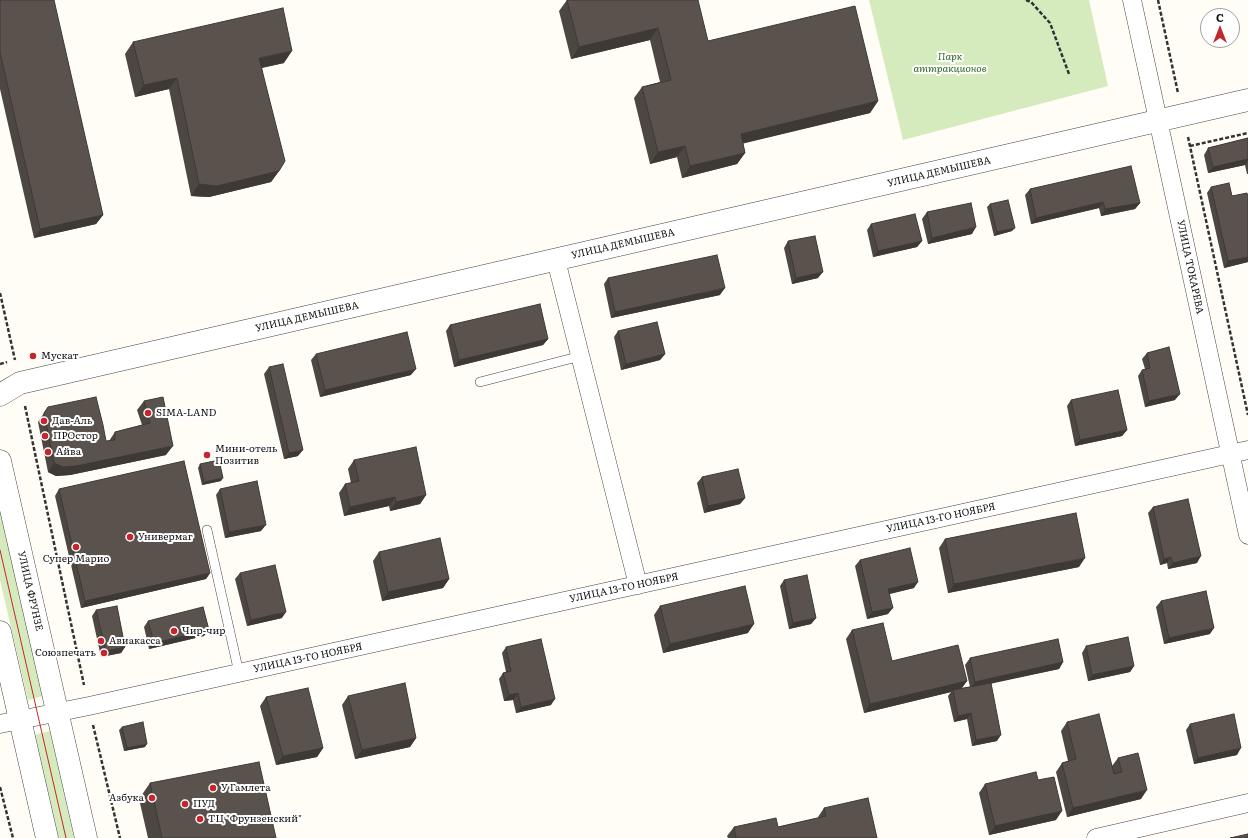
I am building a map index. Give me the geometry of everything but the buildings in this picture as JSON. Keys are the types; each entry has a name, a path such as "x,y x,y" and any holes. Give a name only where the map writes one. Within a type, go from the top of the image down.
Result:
{"street":[{"name":"УЛИЦА ТОКАРЕВА","path":"1132,0 1248,535"},
{"name":"УЛИЦА ДЕМЫШЕВА","path":"0,395 20,383 1248,100"},
{"path":"556,260 638,585"},
{"name":"УЛИЦА 13-ГО НОЯБРЯ","path":"10,722 58,713 1248,450"},
{"name":"УЛИЦА ФРУНЗЕ","path":"0,461 86,838"},
{"path":"0,632 10,722 47,838"},
{"path":"1096,838 1248,803"}],"lane":[{"path":"480,382 581,356"},
{"path":"207,530 239,673"}],"path":[{"path":"1026,0 1031,2 1050,23 1068,74"},
{"path":"1158,0 1248,415"},
{"path":"1190,146 1248,132"},
{"path":"0,293 89,706 120,838"},
{"path":"0,787 13,838"}],"green space":[{"name":"Парк аттракционов","path":"869,0 1089,0 1108,86 903,140"},
{"path":"0,511 43,696 28,700 0,580"},
{"path":"50,731 74,838 58,838 34,735"}],"tram line":[{"path":"0,550 66,838"}],"place":[{"name":"Мускат","path":"33,356"},
{"name":"SIMA-LAND","path":"148,413"},
{"name":"Дав-Аль","path":"44,421"},
{"name":"ПРОстор","path":"45,436"},
{"name":"Айва","path":"48,452"},
{"name":"Мини-отель Позитив","path":"207,455"},
{"name":"Универмаг","path":"130,537"},
{"name":"Супер Марио","path":"76,547"},
{"name":"Чир-чир","path":"174,631"},
{"name":"Авиакасса","path":"101,641"},
{"name":"Союзпечать","path":"104,653"},
{"name":"У Гамлета","path":"213,788"},
{"name":"Азбука","path":"152,798"},
{"name":"ПУД","path":"185,804"},
{"name":"ТЦ \"Фрунзенский\"","path":"200,819"}]}
